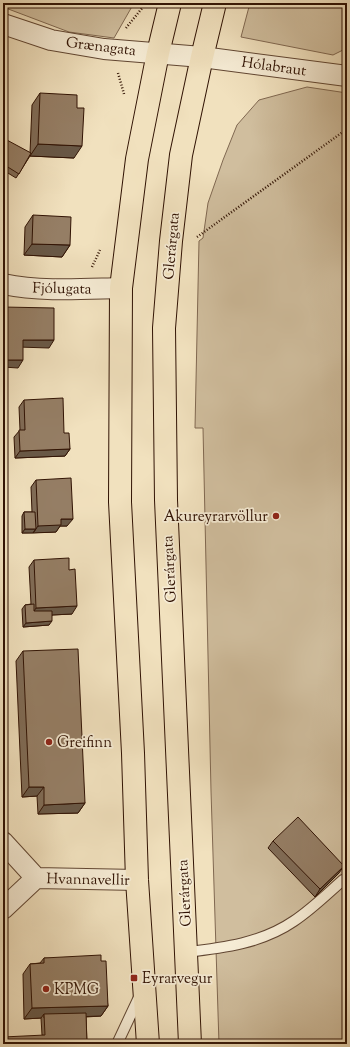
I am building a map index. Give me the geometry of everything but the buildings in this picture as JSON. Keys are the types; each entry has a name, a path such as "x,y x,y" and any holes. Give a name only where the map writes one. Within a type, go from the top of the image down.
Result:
{"highway":[{"path":"148,1044 137,880 133,753 120,502 120,288 138,159 158,53 170,3"},
{"name":"Glerárgata","path":"190,1044 166,500 164,328 171,242 181,155 202,56 216,3"}],"street":[{"name":"Grænagata","path":"3,24 51,40 104,49 202,56"},
{"name":"Hólabraut","path":"202,56 347,76"},
{"name":"Fjólugata","path":"3,284 15,287 62,290 120,288"},
{"path":"3,842 36,878"},
{"name":"Hvannavellir","path":"3,910 36,878 137,880"}],"lane":[{"path":"186,952 243,944 278,931 294,921 343,880"},
{"path":"117,1044 144,986"}],"path":[{"path":"197,238 347,129"}],"shaded area":[{"path":"3,3 134,3 114,38 69,32 3,7"},
{"path":"250,3 347,3 347,48 333,55 241,37"},
{"name":"Akureyrarvöllur","path":"307,87 347,93 347,1044 219,1044 211,791 203,428 195,428 199,241 203,238 208,203 237,125 259,100"}],"place":[{"name":"Akureyrarvöllur","path":"276,516"},
{"name":"Greifinn","path":"49,742"},
{"name":"Eyrarvegur","path":"134,978"},
{"name":"KPMG","path":"46,989"}]}
